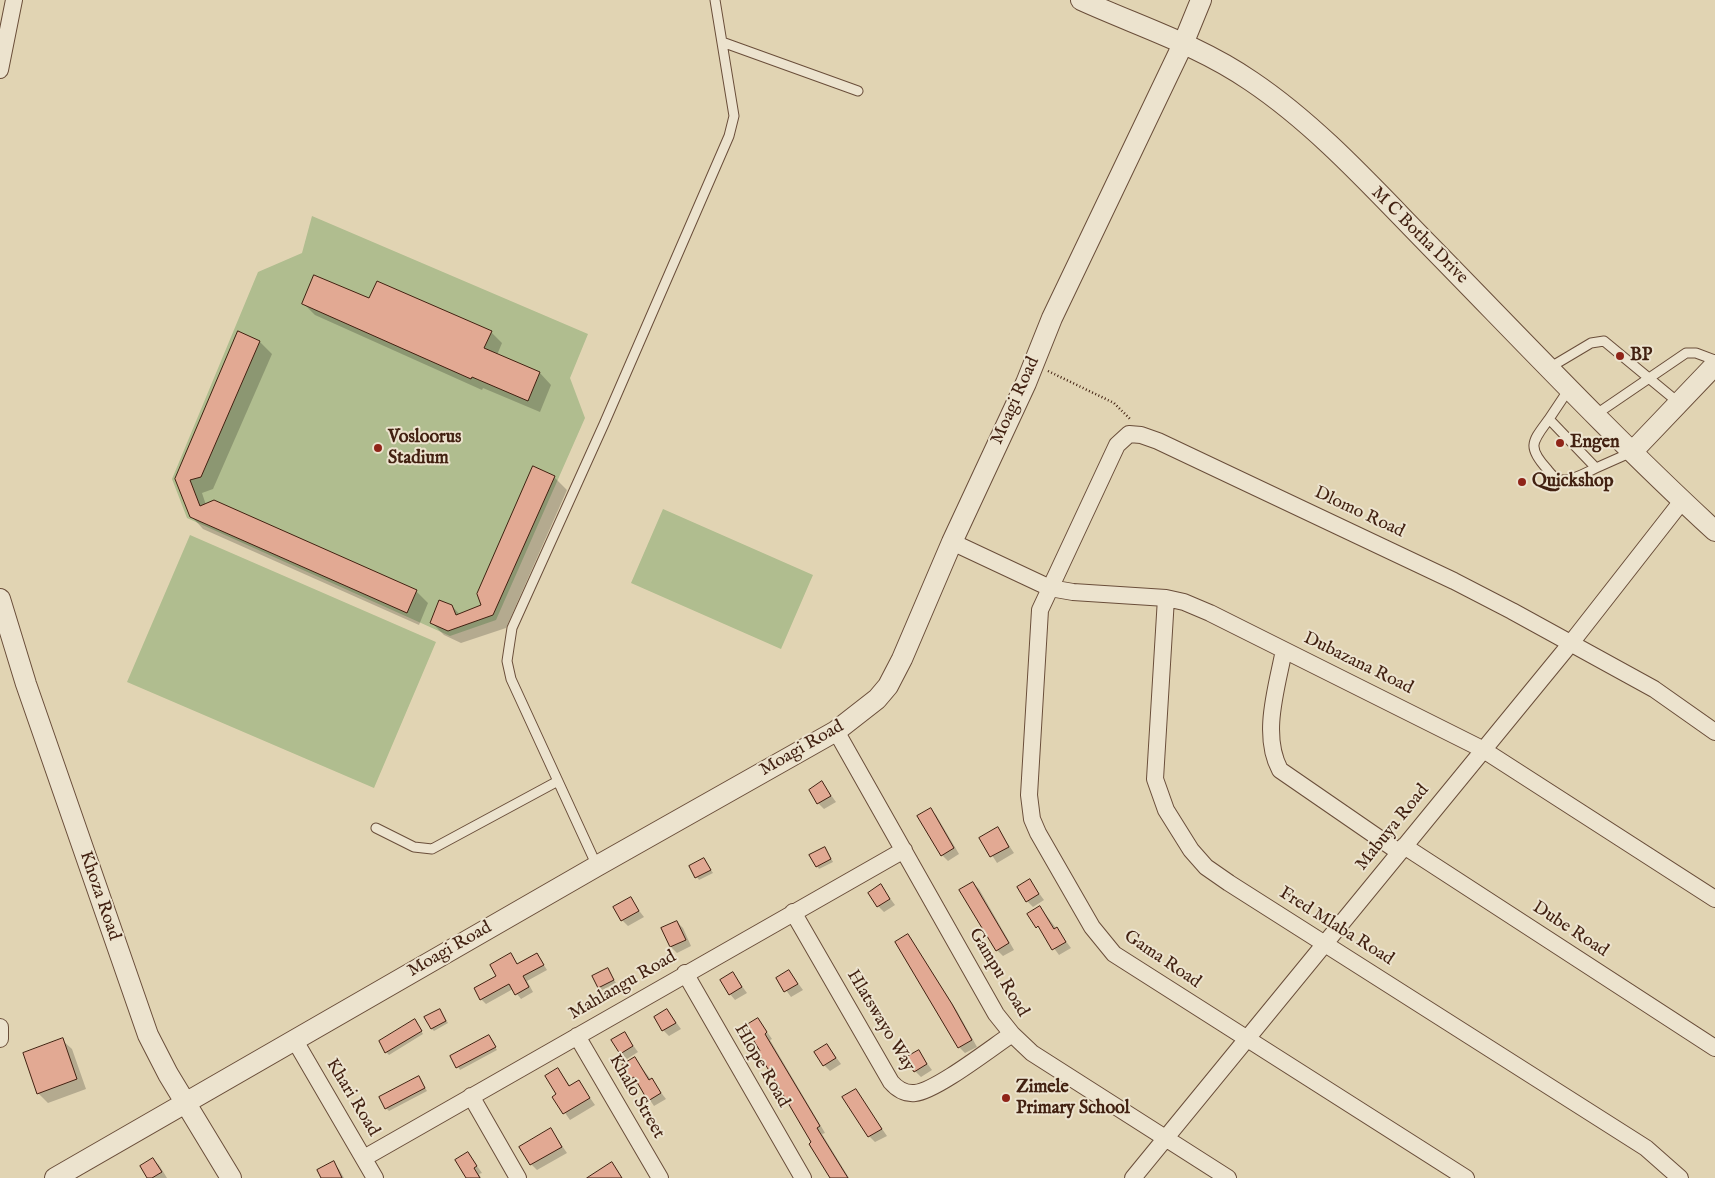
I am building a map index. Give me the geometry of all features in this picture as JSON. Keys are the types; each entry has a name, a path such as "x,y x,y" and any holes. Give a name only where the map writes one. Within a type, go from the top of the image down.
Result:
{"street":[{"path":"0,70 14,0"},
{"name":"M C Botha Drive","path":"1081,0 1183,44 1245,77 1293,114 1390,206 1595,415 1715,531"},
{"name":"Moagi Road","path":"58,1177 294,1039 836,731 866,709 888,686 902,660 952,542 1052,318 1183,44 1201,0"},
{"path":"1632,452 1715,365"},
{"path":"1050,588 1117,445 1128,434 1141,435"},
{"name":"Dlomo Road","path":"1141,435 1158,441 1454,581 1571,642 1654,689 1715,732"},
{"name":"Mabuya Road","path":"1133,1178 1571,642 1682,501"},
{"name":"Dubazana Road","path":"952,542 1050,588 1073,592 1166,598 1189,604 1482,749 1715,899"},
{"name":"Gama Road","path":"1050,588 1044,600 1038,621 1029,801 1035,827 1092,927 1109,949 1130,965 1466,1178"},
{"name":"Fred Mlaba Road","path":"1166,598 1155,773 1162,801 1191,850 1206,867 1646,1148 1680,1178"},
{"name":"Khoza Road","path":"0,599 26,684 148,1035 231,1178"},
{"name":"Dube Road","path":"1284,650 1271,742 1280,770 1298,784 1715,1048"},
{"name":"Gampu Road","path":"836,731 996,1014 1012,1034 1039,1057 1228,1178"},
{"name":"Mahlangu Road","path":"364,1158 685,973 904,850"},
{"name":"Hlatswayo Way","path":"793,912 891,1082 898,1089 910,1093 919,1092 939,1082 1012,1034"},
{"name":"Hlope Road","path":"685,973 803,1178"},
{"path":"0,1028 0,1039"},
{"name":"Khalo Street","path":"578,1036 660,1178"},
{"name":"Khari Road","path":"294,1039 375,1178"},
{"path":"471,1096 518,1178"}],"lane":[{"path":"597,866 511,679 507,661 508,644 525,595 604,424 730,136 734,116 715,0"},
{"path":"722,42 858,91"},
{"path":"1549,368 1597,340 1609,344 1679,403"},
{"path":"1595,415 1686,353 1696,353 1715,360"},
{"path":"1569,388 1533,443 1533,451 1552,475 1556,478 1568,480 1632,452"},
{"path":"1549,419 1596,468"},
{"path":"376,828 414,847 432,849 558,780"}],"path":[{"path":"1033,364 1114,403 1126,412 1141,435"}],"green space":[{"name":"Vosloorus Stadium","path":"312,216 588,334 570,378 585,418 496,620 450,636 187,518 172,479 258,272 302,253"},
{"path":"663,509 813,575 781,649 631,583"},
{"path":"190,535 436,642 374,788 127,682"}],"building":[{"path":"314,275 369,298 377,281 492,331 484,348 540,372 528,401 472,377 471,379 302,304"},
{"path":"238,331 260,341 201,477 190,480 200,506 214,500 417,590 407,613 190,517 175,479"},
{"path":"533,466 555,476 493,615 448,631 430,623 439,600 452,605 456,615 481,605 477,594"},
{"path":"822,781 831,796 817,804 809,790"},
{"path":"931,808 954,848 941,856 917,816"},
{"path":"998,827 1009,847 990,857 979,838"},
{"path":"825,847 831,859 816,867 809,855"},
{"path":"704,858 711,870 695,878 689,866"},
{"path":"1030,879 1039,894 1026,902 1017,887"},
{"path":"973,882 1009,943 996,951 959,890"},
{"path":"881,884 890,899 877,907 868,893"},
{"path":"631,897 639,911 621,921 613,907"},
{"path":"1040,906 1054,929 1057,927 1066,942 1052,950 1038,926 1036,928 1027,914"},
{"path":"677,921 686,940 670,947 661,928"},
{"path":"908,934 972,1040 958,1048 895,942"},
{"path":"511,953 517,964 537,953 544,965 523,976 529,987 515,995 509,984 480,1000 474,988 496,976 490,965"},
{"path":"608,968 614,980 598,988 592,976"},
{"path":"789,970 798,984 784,992 776,978"},
{"path":"733,972 742,987 729,995 720,980"},
{"path":"440,1009 446,1021 431,1029 424,1017"},
{"path":"667,1009 676,1023 662,1031 654,1017"},
{"path":"758,1018 767,1032 765,1034 820,1126 817,1128 848,1178 830,1178 809,1144 811,1142 758,1052 760,1051 745,1026"},
{"path":"415,1019 422,1031 385,1053 379,1041"},
{"path":"625,1032 633,1046 620,1054 611,1040"},
{"path":"489,1035 496,1047 456,1068 450,1056"},
{"path":"63,1038 77,1079 37,1094 23,1053"},
{"path":"827,1044 836,1058 823,1066 814,1052"},
{"path":"919,1050 927,1064 914,1072 905,1058"},
{"path":"635,1057 649,1080 652,1078 661,1093 648,1101 634,1077 630,1079 622,1065"},
{"path":"558,1068 569,1086 579,1080 590,1098 563,1114 552,1097 556,1094 545,1076"},
{"path":"419,1076 425,1088 385,1109 379,1097"},
{"path":"856,1089 882,1129 868,1137 842,1097"},
{"path":"551,1128 562,1147 530,1165 519,1147"},
{"path":"468,1152 477,1166 474,1168 480,1178 466,1178 455,1160"},
{"path":"153,1158 162,1172 152,1178 147,1178 140,1166"},
{"path":"334,1161 342,1178 321,1178 317,1170"},
{"path":"612,1162 622,1178 587,1178"}],"place":[{"name":"BP","path":"1620,356"},
{"name":"Engen","path":"1560,443"},
{"name":"Vosloorus Stadium","path":"378,448"},
{"name":"Quickshop","path":"1522,482"},
{"name":"Zimele Primary School","path":"1006,1098"}]}
